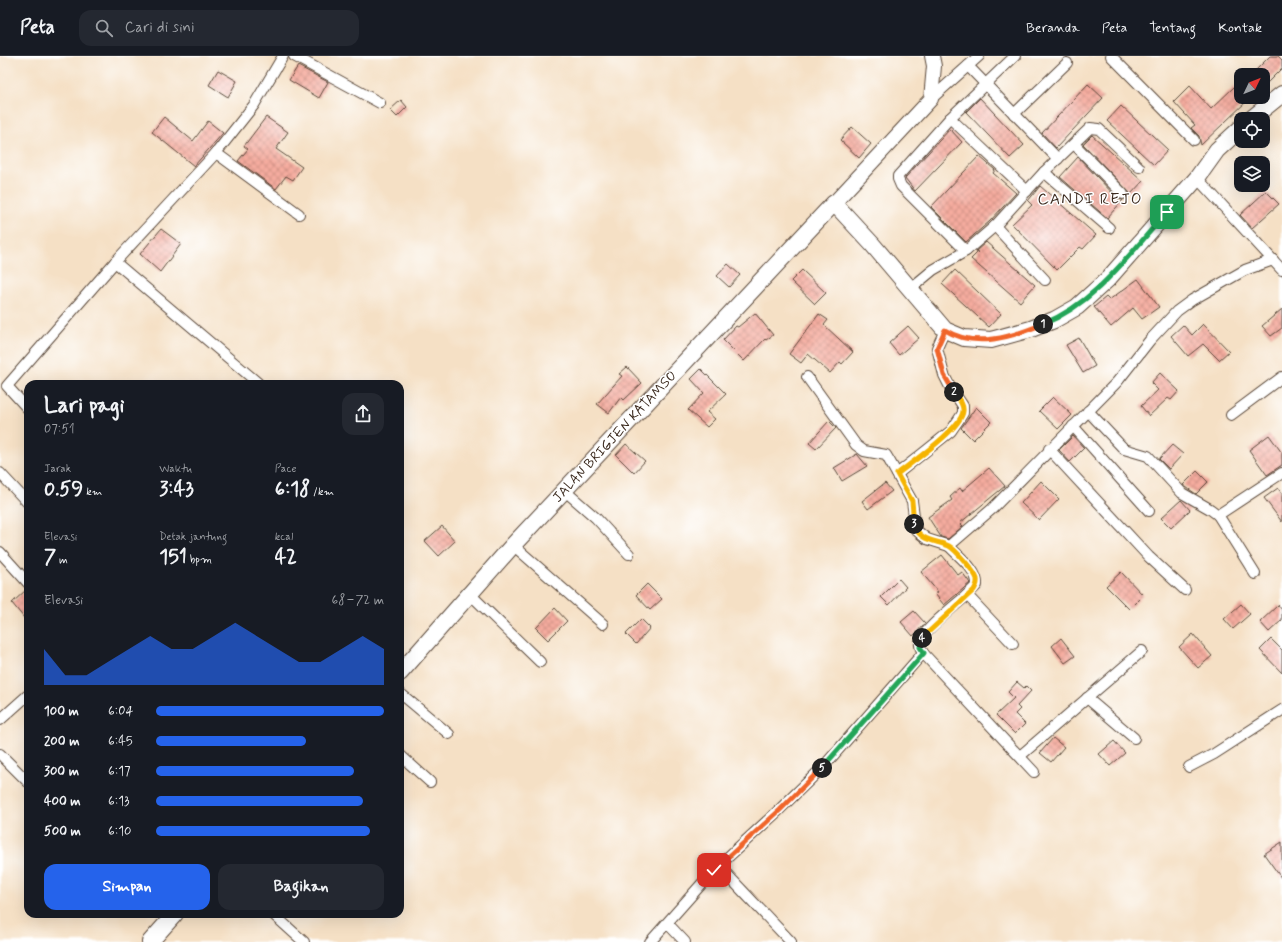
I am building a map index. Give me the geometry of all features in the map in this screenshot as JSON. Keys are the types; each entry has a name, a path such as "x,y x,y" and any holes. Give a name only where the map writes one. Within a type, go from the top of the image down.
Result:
{"main road":[{"path":"1260,112 1282,94"},
{"path":"834,203 910,288 945,330 964,338 991,340 1031,330 1054,320 1077,307 1108,279 1197,178 1217,150 1234,134"},
{"name":"JALAN BRIGJEN KATAMSO","path":"404,668 513,545 834,203"},
{"path":"150,942 171,918"}],"street":[{"path":"24,406 4,389 115,262 216,153 254,105 283,56"},
{"path":"294,56 380,103"},
{"path":"931,99 934,66 932,56"},
{"path":"834,203 931,99 979,56"},
{"path":"966,251 901,186 898,180 899,175 950,118 1015,56"},
{"path":"1111,56 1194,140"},
{"path":"1014,114 1067,63"},
{"path":"968,66 1058,159"},
{"path":"950,118 1027,191"},
{"path":"910,288 933,270 966,251 995,226 1044,172 1087,130 1096,127 1139,167"},
{"path":"1074,144 1123,194"},
{"path":"216,153 300,214"},
{"path":"1044,172 1109,228"},
{"path":"1197,178 1282,270"},
{"path":"995,226 1045,280"},
{"path":"950,546 992,509 1049,449 1117,382 1150,340 1177,311 1192,300 1245,270 1273,260"},
{"path":"115,262 254,380"},
{"path":"897,474 951,431 963,413 963,406 944,375 937,348 945,330"},
{"path":"807,377 856,445 864,451 886,455 912,501 916,530 931,541 950,546 972,570 977,580 977,585 922,638 920,647 1034,772"},
{"path":"1231,416 1282,377"},
{"path":"1088,411 1124,449 1148,456 1182,493 1210,509 1218,516 1255,574"},
{"path":"1073,426 1149,510"},
{"path":"1049,449 1149,557 1185,590"},
{"path":"0,473 24,499"},
{"path":"1218,516 1282,473"},
{"path":"564,490 596,518 629,554"},
{"path":"513,545 603,624"},
{"path":"0,552 24,579"},
{"path":"469,593 540,662"},
{"path":"967,595 1013,644"},
{"path":"1020,756 1142,650"},
{"path":"650,942 668,924 719,866 824,766 924,653"},
{"path":"404,696 449,734"},
{"path":"1087,698 1134,738"},
{"path":"0,720 24,699"},
{"path":"1189,767 1214,754 1282,710"},
{"path":"0,754 24,778"},
{"path":"404,759 430,782"},
{"path":"719,866 791,942"},
{"path":"277,918 304,942"},
{"path":"668,924 685,942"}],"building":[{"path":"1270,56 1278,56 1282,60 1282,68 1270,80 1270,68 1258,68"},
{"path":"298,66 328,82 319,98 289,80"},
{"path":"218,70 237,81 228,97 209,85"},
{"path":"1088,84 1103,98 1056,148 1042,133"},
{"path":"1190,86 1211,109 1234,87 1234,104 1244,104 1201,145 1199,136 1191,128 1195,125 1174,102"},
{"path":"980,98 1024,145 1010,158 966,112"},
{"path":"401,100 407,107 397,117 390,110"},
{"path":"1121,106 1168,150 1154,165 1107,121"},
{"path":"164,117 193,141 208,121 223,133 194,166 152,132"},
{"path":"266,117 288,132 276,149 302,167 293,180 286,176 276,189 238,161 248,149 244,146"},
{"path":"852,127 871,144 859,158 840,140"},
{"path":"950,129 962,142 915,191 905,178"},
{"path":"1092,135 1143,181 1131,194 1083,144"},
{"path":"979,156 995,170 993,173 1016,193 990,221 966,242 931,207"},
{"path":"1078,157 1118,199 1123,200 1107,218 1060,177"},
{"path":"1040,186 1096,235 1083,249 1080,247 1057,270 1012,224 1032,205 1028,201"},
{"path":"1265,192 1267,192 1279,204 1252,228 1240,215"},
{"path":"161,229 181,244 160,272 140,254"},
{"path":"986,242 1035,285 1020,302 971,259 978,252 976,251"},
{"path":"728,264 740,275 729,287 717,276"},
{"path":"802,270 826,293 815,304 791,281"},
{"path":"955,270 1001,314 989,327 942,284"},
{"path":"1138,279 1159,307 1142,319 1133,308 1111,327 1094,307 1106,297 1109,300"},
{"path":"1282,309 1282,328 1271,336 1262,326"},
{"path":"755,313 773,335 766,340 765,339 744,361 723,340 736,326 738,327"},
{"path":"819,314 828,320 824,325 853,352 842,364 840,362 830,373 808,354 801,363 789,354"},
{"path":"1203,324 1229,351 1219,360 1203,344 1188,356 1171,336 1183,325 1192,335"},
{"path":"908,326 919,338 899,355 889,343"},
{"path":"1079,338 1095,366 1083,373 1066,345"},
{"path":"627,367 642,383 624,400 621,397 609,413 597,404 622,376 619,374"},
{"path":"701,369 726,394 707,412 715,419 707,427 688,410 704,393 691,379"},
{"path":"1160,373 1179,391 1171,400 1168,398 1149,416 1141,406 1158,390 1151,383"},
{"path":"1053,397 1072,415 1058,429 1039,411"},
{"path":"976,407 991,422 973,440 961,428"},
{"path":"829,421 836,428 816,449 809,443"},
{"path":"1269,435 1282,453 1282,465 1267,475 1249,450"},
{"path":"1073,436 1084,448 1070,462 1059,450"},
{"path":"626,444 645,461 634,473 616,455"},
{"path":"1172,445 1183,454 1169,469 1159,459"},
{"path":"857,454 867,466 842,481 834,468"},
{"path":"989,468 1005,486 960,523 963,526 948,539 941,537 928,517 952,500 950,497 960,488 962,491"},
{"path":"1197,471 1208,482 1196,494 1183,485"},
{"path":"1041,481 1059,499 1039,520 1021,503"},
{"path":"885,483 892,491 868,509 862,501"},
{"path":"1278,488 1282,494 1282,522 1264,498"},
{"path":"1181,500 1190,510 1171,528 1161,518"},
{"path":"442,526 455,541 439,556 425,541"},
{"path":"942,555 958,575 962,572 970,583 944,605 935,594 938,592 921,572"},
{"path":"1121,572 1143,595 1129,609 1106,586"},
{"path":"899,579 906,587 889,605 881,597"},
{"path":"647,584 662,599 650,610 636,595"},
{"path":"24,592 24,618 12,603"},
{"path":"1241,604 1250,614 1233,629 1224,619"},
{"path":"1278,605 1282,610 1282,620 1269,632 1260,622"},
{"path":"555,608 567,621 548,640 536,628"},
{"path":"914,611 925,623 913,636 901,622"},
{"path":"641,619 650,628 636,644 626,634"},
{"path":"1193,634 1212,656 1198,668 1179,647"},
{"path":"1061,638 1075,656 1065,663 1052,646"},
{"path":"1271,639 1282,650 1282,673 1260,650"},
{"path":"1017,682 1024,688 1026,686 1031,691 1017,706 1020,709 1015,714 1025,724 1015,734 996,715 1014,698 1008,692"},
{"path":"1053,738 1064,747 1051,762 1040,753"},
{"path":"1114,741 1125,753 1110,766 1099,754"},
{"path":"1282,842 1282,879 1264,854"}],"district":[{"name":"CANDI REJO","path":"1090,198"}],"route":[{"path":"714,870 780,810 824,766 924,653 920,647 920,642 931,627 974,590 977,585 975,574 950,546 935,543 921,535 916,530 912,501 897,474 951,431 960,420 963,413 963,406 944,375 937,348 945,330 964,338 991,340 1031,330 1054,320 1077,307 1108,279 1167,212"}]}
